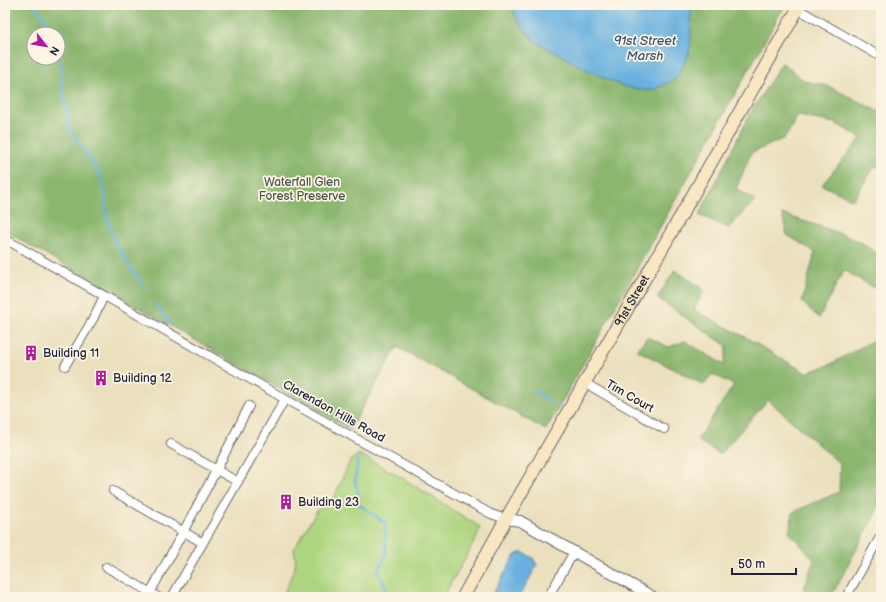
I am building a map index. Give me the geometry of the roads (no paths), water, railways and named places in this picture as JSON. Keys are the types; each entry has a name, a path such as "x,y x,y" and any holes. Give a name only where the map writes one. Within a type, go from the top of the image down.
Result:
{"main road":[{"name":"91st Street","path":"463,597 506,519 799,7"}],"street":[{"path":"799,7 881,57"},
{"name":"Clarendon Hills Road","path":"5,240 491,514 506,519 520,521 653,597"},
{"path":"65,366 104,296"},
{"name":"Tim Court","path":"584,383 664,429"},
{"path":"172,597 285,399"},
{"path":"150,593 217,470 249,406"},
{"path":"171,444 238,482"},
{"path":"113,490 203,543"},
{"path":"846,597 881,537"},
{"path":"548,597 574,552"},
{"path":"106,567 158,597"}],"water":[{"name":"91st Street Marsh","path":"513,5 691,5 691,37 689,54 680,72 672,81 648,91 623,86 582,67 535,41 521,26 514,12"},
{"path":"522,552 533,558 537,565 519,597 491,597 515,555"}],"waterway":[{"path":"35,5 46,19 48,26"},
{"path":"61,66 63,93 69,127 100,175 105,194 108,220 117,247 124,256 130,268 140,279 143,286"},
{"path":"157,304 170,323"},
{"path":"533,390 551,402"},
{"path":"358,459 355,481 358,493 356,502 385,523 386,556 377,571 389,595 386,597"}],"place":[{"name":"Building 11","path":"31,353"},
{"name":"Building 12","path":"101,378"},
{"name":"Building 23","path":"286,502"}],"park label":[{"name":"Waterfall Glen Forest Preserve","path":"302,189"}]}
